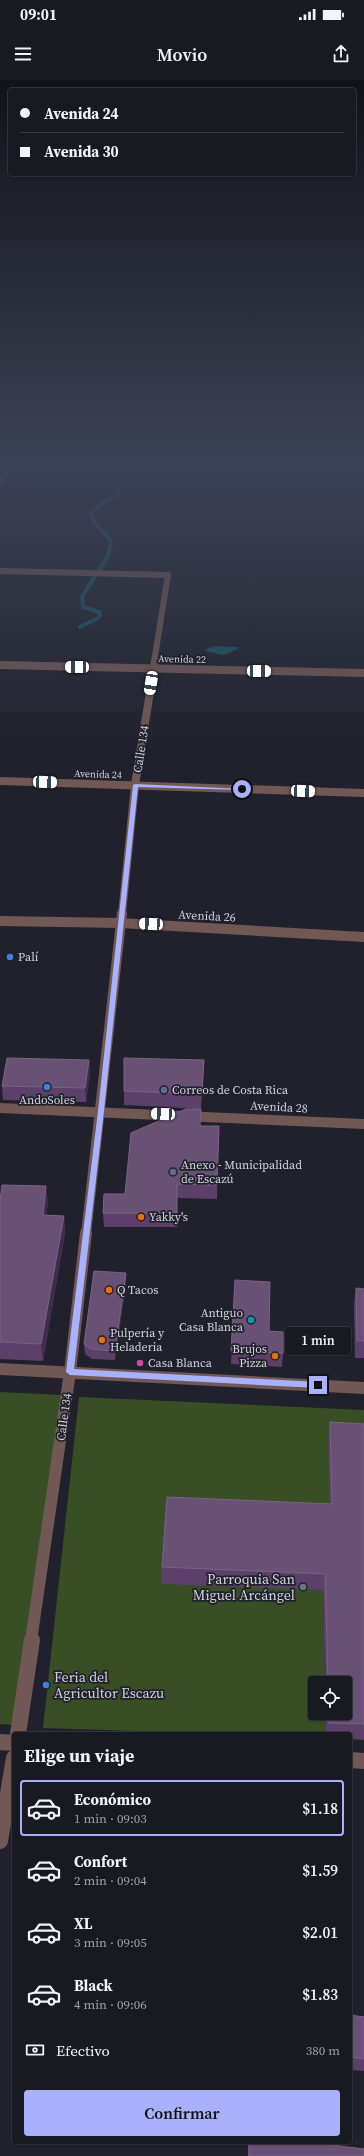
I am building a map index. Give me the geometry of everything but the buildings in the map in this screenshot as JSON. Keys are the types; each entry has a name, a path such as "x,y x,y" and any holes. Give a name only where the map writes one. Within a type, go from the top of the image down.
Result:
{"street":[{"name":"Calle 134","path":"0,571 168,575 135,785 101,1111 70,1372 18,1732"},
{"name":"Avenida 22","path":"0,665 364,673"},
{"name":"Avenida 24","path":"0,781 364,793"},
{"name":"Avenida 26","path":"0,921 120,923 364,936"},
{"name":"Avenida 28","path":"0,1108 101,1111 364,1124"},
{"path":"0,1369 364,1388"},
{"path":"0,1742 12,1743"},
{"path":"352,1760 364,1761"},
{"path":"0,1841 12,1770"}],"green space":[{"path":"0,1392 61,1395 14,1725 0,1724"},
{"path":"79,1397 364,1410 364,1441 330,1520 323,1590 325,1676 308,1676 308,1720 326,1720 326,1732 168,1732 43,1728"}],"water":[{"path":"216,646 238,647 238,649 223,655 206,651 206,649"}],"waterway":[{"path":"80,627 98,618 100,615 99,612 83,607 82,597 106,559"}],"place":[{"name":"Palí","path":"10,957"},
{"name":"AndoSoles","path":"47,1087"},
{"name":"Correos de Costa Rica","path":"164,1090"},
{"name":"Anexo - Municipalidad de Escazú","path":"173,1172"},
{"name":"Yakky's","path":"141,1217"},
{"name":"Q Tacos","path":"109,1290"},
{"name":"Antiguo Casa Blanca","path":"251,1320"},
{"name":"Pulpería y Heladeria","path":"102,1340"},
{"name":"Brujos Pizza","path":"275,1356"},
{"name":"Casa Blanca","path":"140,1363"},
{"name":"Parroquia San Miguel Arcángel","path":"303,1587"},
{"name":"Feria del Agricultor Escazu","path":"46,1685"}],"route":[{"path":"242,789 135,785 101,1111 70,1372 318,1385"}]}
